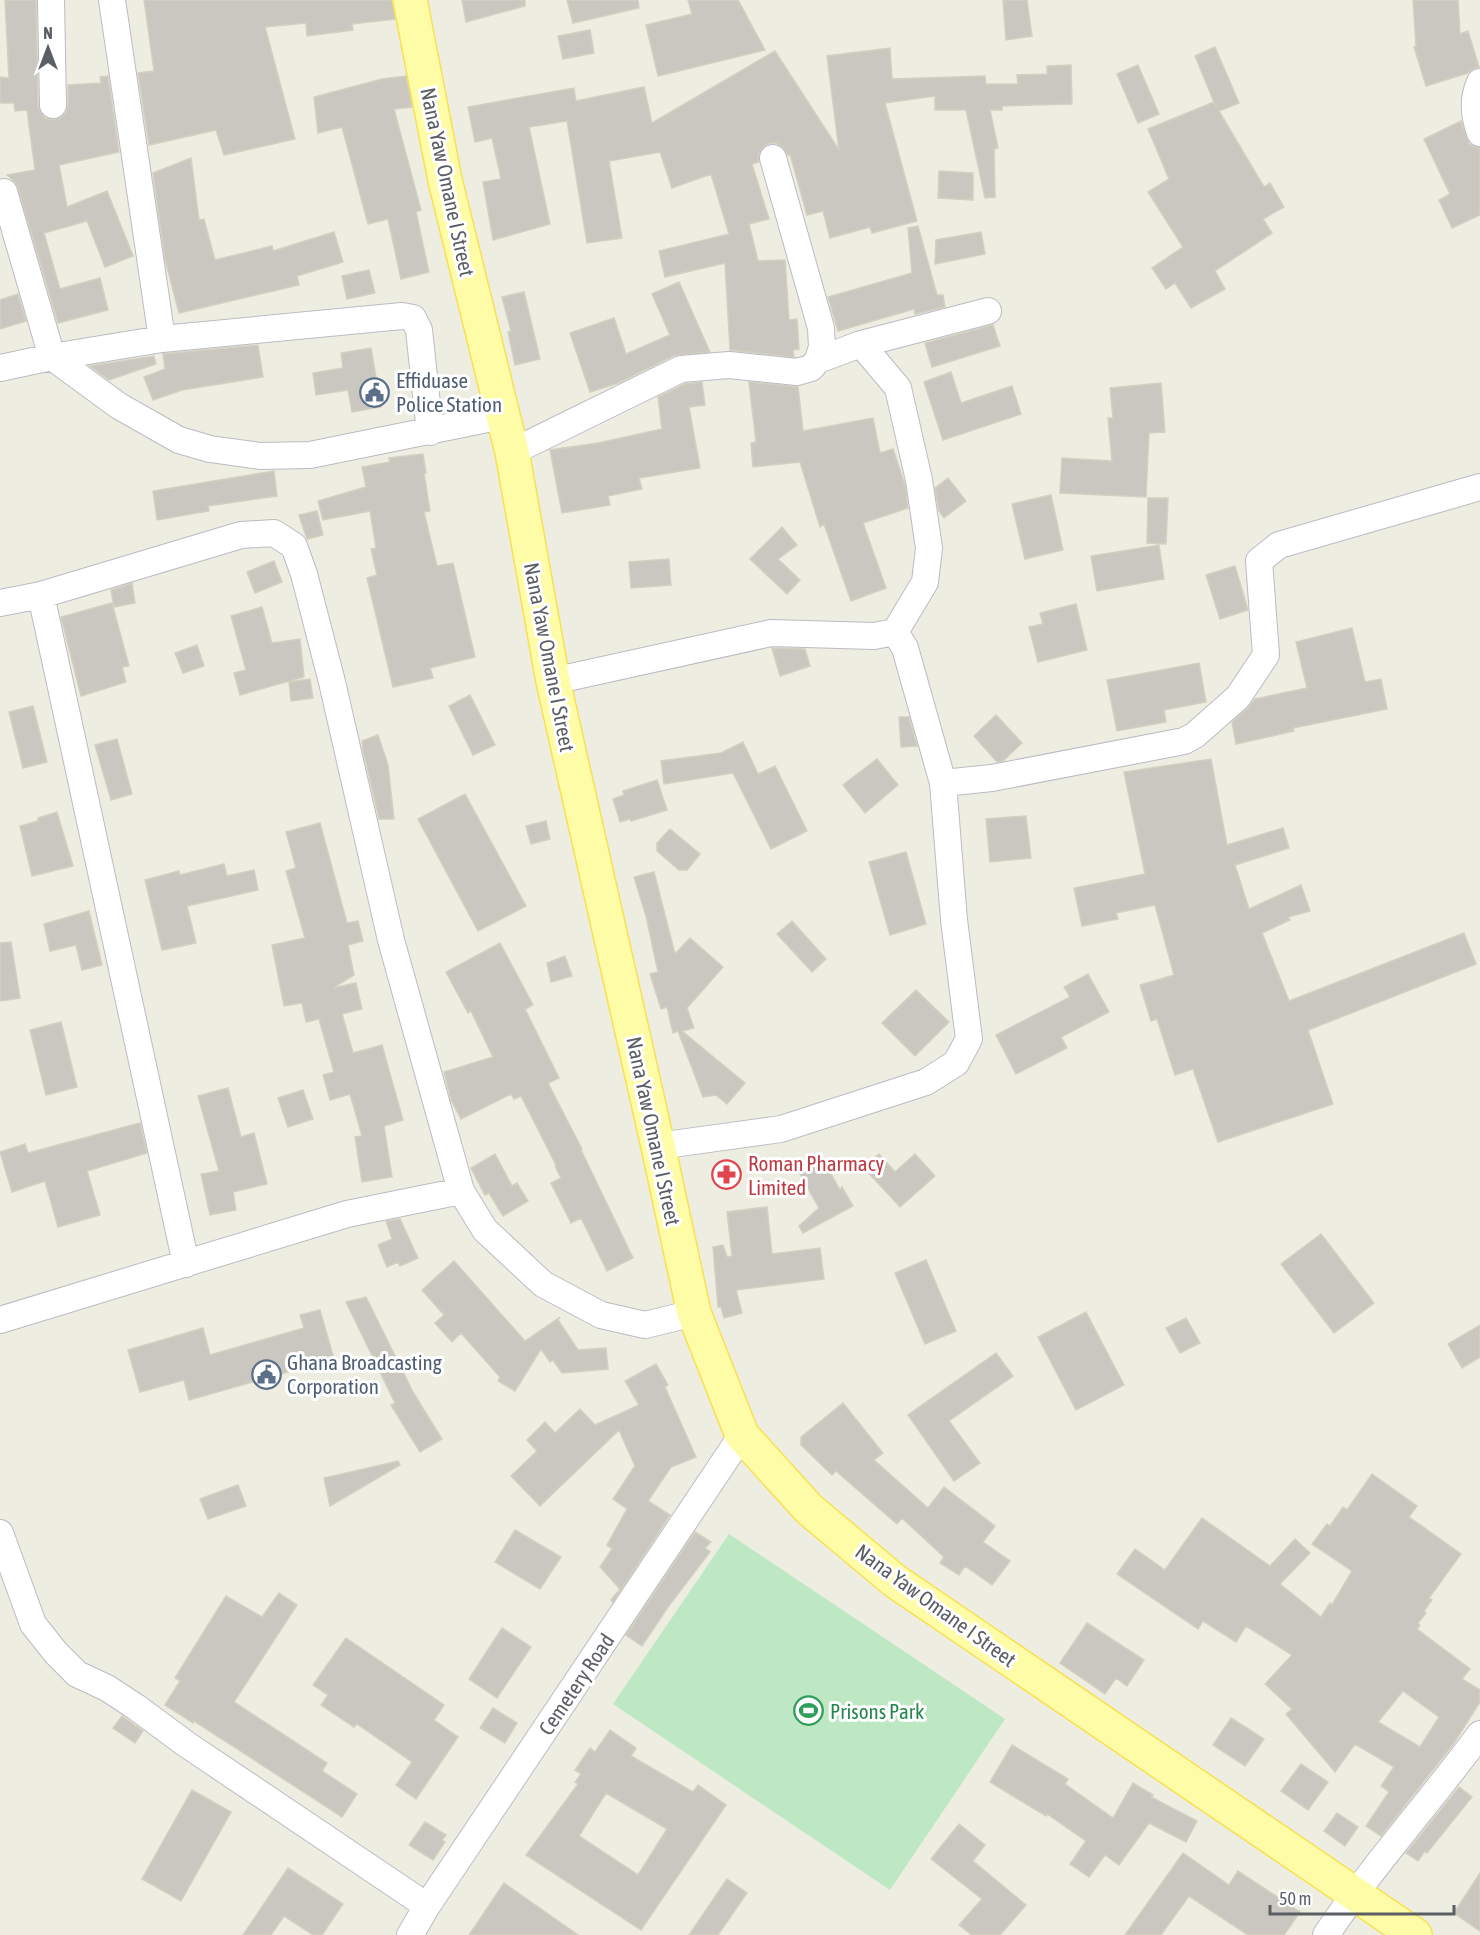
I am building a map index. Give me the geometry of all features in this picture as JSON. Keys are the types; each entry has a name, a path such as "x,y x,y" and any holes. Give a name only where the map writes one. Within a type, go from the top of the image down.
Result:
{"main road":[{"name":"Nana Yaw Omane I Street","path":"410,0 445,180 512,452 552,681 694,1313 742,1435 809,1509 895,1581 1415,1935"}],"street":[{"path":"51,0 53,105"},
{"path":"112,0 162,339"},
{"path":"1480,82 1477,88 1474,113 1480,133"},
{"path":"512,452 681,369 729,365 797,372 811,368 818,360 822,347 821,328 773,158"},
{"path":"4,192 52,357 119,406 179,441 210,449 260,456 310,455 502,416"},
{"path":"818,360 861,344 988,310"},
{"path":"0,368 162,339 402,316 413,318 419,330 430,432"},
{"path":"552,681 771,633 874,636 895,632 925,582 929,548 920,480 898,388 861,344"},
{"path":"943,783 992,778 1184,741 1195,735 1238,697 1266,655 1259,561 1279,545 1480,487"},
{"path":"0,603 41,595 241,535 274,533 294,546 304,574 332,682 391,940 461,1191 485,1230 543,1284 591,1310 601,1315 645,1325 694,1313"},
{"path":"41,595 186,1264"},
{"path":"658,1146 781,1129 926,1082 956,1063 969,1039 954,920 943,783 905,648 895,632"},
{"path":"0,1320 347,1214 461,1191"},
{"name":"Cemetery Road","path":"412,1934 427,1906 742,1435"},
{"path":"0,1533 33,1624 56,1653 77,1674 107,1688 136,1707 196,1751 427,1906"},
{"path":"1326,1935 1354,1894 1480,1734"}],"green space":[{"name":"Prisons Park","path":"729,1534 1005,1719 890,1890 613,1704"}],"building":[{"path":"5,0 36,0 38,105 45,118 54,120 66,113 68,85 101,83 100,77 108,76 119,152 59,165 67,207 107,191 133,256 105,267 87,221 44,233 60,289 100,278 108,310 58,323 18,188 7,175 35,170 27,110 15,111 14,103 0,103 0,77 9,78"},
{"path":"144,0 392,0 395,19 352,24 353,30 307,36 306,23 265,27 295,139 224,155 216,130 149,145 138,73 154,71"},
{"path":"462,0 525,0 525,6 466,22"},
{"path":"567,0 638,0 639,8 573,23"},
{"path":"688,0 738,0 765,50 658,76 646,25 692,14"},
{"path":"1003,0 1027,0 1032,36 1006,40"},
{"path":"1413,0 1458,0 1460,34 1468,31 1479,67 1468,73 1426,86 1414,47 1416,46"},
{"path":"590,30 594,53 563,59 558,36"},
{"path":"1215,47 1239,103 1219,111 1264,187 1270,183 1284,207 1263,219 1272,233 1215,271 1225,289 1191,308 1175,283 1166,289 1152,268 1183,247 1148,192 1169,179 1148,129 1214,102 1195,56"},
{"path":"890,48 892,79 985,76 986,84 1018,84 1017,75 1047,74 1047,66 1071,65 1072,104 1002,106 1002,110 990,110 998,148 994,149 995,197 985,198 966,110 935,110 935,96 885,103 917,221 872,233 870,227 830,238 823,211 807,215 790,154 788,155 783,147 776,143 763,147 758,155 759,162 752,164 769,219 749,224 758,261 785,260 789,320 797,319 799,349 793,350 794,357 730,350 725,263 665,277 659,251 729,234 711,174 672,188 660,152 609,161 622,238 587,243 567,121 529,127 550,224 493,240 483,182 501,179 492,138 475,142 468,107 574,88 576,101 644,87 652,123 775,51 839,150 827,56"},
{"path":"1138,65 1159,114 1138,123 1117,74"},
{"path":"406,76 412,107 394,109 421,210 416,212 429,272 401,279 388,219 368,224 342,127 318,133 314,97 382,79"},
{"path":"1461,121 1469,144 1480,148 1480,215 1452,228 1439,200 1450,194 1424,139"},
{"path":"191,158 199,220 204,219 215,260 272,246 273,251 334,232 343,262 297,276 299,285 179,313 165,259 153,173"},
{"path":"939,171 973,173 973,200 938,198"},
{"path":"918,226 937,295 943,295 945,307 915,314 914,309 838,331 828,297 912,273 908,228"},
{"path":"981,232 985,254 935,264 936,240"},
{"path":"369,270 375,293 347,299 342,276"},
{"path":"679,282 710,352 675,355 618,383 590,392 570,333 614,318 626,354 670,335 652,294"},
{"path":"524,292 540,359 515,365 508,332 511,331 502,297"},
{"path":"18,294 26,321 0,329 0,300"},
{"path":"993,325 1000,346 932,367 925,343"},
{"path":"258,345 263,377 182,390 153,400 144,377 165,369 163,354"},
{"path":"371,348 381,407 352,412 348,390 316,395 313,373 343,368 341,353"},
{"path":"154,356 156,364 109,380 90,366"},
{"path":"951,372 961,403 1012,386 1021,414 943,440 924,382"},
{"path":"702,382 705,405 689,407 700,468 639,478 642,489 608,496 610,505 562,513 550,450 598,443 662,429 658,397 685,384"},
{"path":"749,382 798,387 803,431 873,418 880,453 893,449 905,485 908,508 863,523 886,588 851,601 824,524 820,527 800,462 753,467 751,443 756,442"},
{"path":"1161,383 1165,432 1149,433 1146,497 1060,493 1062,458 1112,461 1108,418 1113,418 1110,388"},
{"path":"423,454 430,511 424,512 437,566 453,563 475,657 430,668 433,678 393,687 367,578 377,575 371,549 376,548 370,511 323,520 318,501 366,487 362,467 390,462 389,458"},
{"path":"274,471 277,496 208,506 209,511 157,520 153,491"},
{"path":"948,478 966,501 944,518 939,511 935,488"},
{"path":"1051,495 1063,550 1025,559 1012,504"},
{"path":"1148,498 1168,498 1166,544 1147,543"},
{"path":"317,511 323,535 307,539 299,515"},
{"path":"782,527 797,545 778,559 800,580 787,594 750,559"},
{"path":"1159,545 1164,579 1097,591 1091,556"},
{"path":"669,559 671,585 631,588 629,562"},
{"path":"274,561 282,582 255,593 247,572"},
{"path":"1235,566 1248,610 1220,619 1206,575"},
{"path":"132,583 135,603 114,607 111,590"},
{"path":"112,603 129,666 122,667 126,682 81,696 61,617"},
{"path":"1076,604 1087,650 1038,662 1029,627 1043,624 1040,613"},
{"path":"262,607 272,643 300,639 304,677 240,695 234,673 246,670 231,616"},
{"path":"1352,628 1365,682 1381,679 1387,709 1293,728 1294,731 1236,744 1232,722 1255,699 1307,688 1296,642"},
{"path":"197,645 204,666 183,673 175,653"},
{"path":"772,648 805,649 810,666 780,676"},
{"path":"1199,663 1206,702 1164,710 1166,722 1117,731 1107,680"},
{"path":"310,679 313,698 291,701 289,682"},
{"path":"470,695 495,745 473,755 449,706"},
{"path":"33,706 47,762 23,768 9,712"},
{"path":"996,715 1022,743 1003,761 997,762 974,736"},
{"path":"899,717 909,717 917,746 901,747"},
{"path":"378,735 388,765 394,819 379,819 363,750 362,741"},
{"path":"117,739 132,794 111,800 95,745"},
{"path":"743,742 758,774 775,766 807,831 771,849 733,773 664,784 661,761 721,753"},
{"path":"877,759 898,785 865,813 843,785"},
{"path":"1211,759 1227,845 1283,828 1289,848 1235,865 1249,909 1301,885 1310,911 1288,917 1290,920 1262,933 1289,1001 1464,933 1476,964 1308,1030 1333,1104 1218,1142 1193,1069 1175,1075 1157,1019 1151,1021 1140,985 1174,975 1155,905 1116,913 1118,919 1082,926 1074,888 1145,874 1124,772"},
{"path":"657,780 667,810 620,822 613,799 624,795 623,791"},
{"path":"465,794 526,906 478,931 418,819"},
{"path":"57,812 73,866 32,876 20,826"},
{"path":"1026,816 1031,858 990,862 986,819"},
{"path":"546,821 550,839 531,844 526,826"},
{"path":"320,823 347,923 358,921 363,941 348,945 354,975 333,988 356,983 362,1009 342,1014 353,1053 382,1045 403,1120 384,1126 392,1177 362,1182 355,1137 362,1136 350,1094 330,1100 323,1075 334,1072 319,1019 306,1022 302,1003 284,1006 272,945 305,938 286,871 296,868 286,832"},
{"path":"670,829 700,854 687,870 679,870 657,851 657,843"},
{"path":"906,852 926,924 890,935 869,862"},
{"path":"224,864 227,876 254,870 258,890 187,906 196,943 162,950 145,880 179,871 180,875"},
{"path":"654,872 675,954 690,938 723,967 687,1008 694,1028 682,1031 745,1083 727,1104 716,1095 703,1097 678,1031 673,1033 667,1007 661,1009 650,974 658,972 646,916 634,877"},
{"path":"89,911 102,965 82,970 76,945 50,951 44,924"},
{"path":"792,921 826,959 812,972 777,934"},
{"path":"11,942 20,998 0,1001 0,943"},
{"path":"500,943 533,1005 525,1009 559,1078 548,1083 633,1258 607,1271 581,1218 571,1223 551,1183 561,1178 521,1096 514,1099 511,1094 461,1119 451,1100 444,1072 493,1057 471,1011 468,1013 446,972"},
{"path":"565,956 572,976 551,982 547,963"},
{"path":"1088,974 1109,1012 1061,1037 1067,1048 1016,1074 996,1035 1070,997 1064,987"},
{"path":"916,990 949,1022 915,1056 882,1023"},
{"path":"61,1022 77,1087 46,1095 30,1030"},
{"path":"228,1088 241,1137 254,1133 267,1184 233,1192 236,1210 210,1215 201,1174 219,1171 198,1096"},
{"path":"303,1090 313,1119 288,1127 278,1098"},
{"path":"140,1123 147,1153 87,1171 100,1215 58,1227 45,1181 12,1192 0,1152 25,1144 28,1153"},
{"path":"495,1154 512,1186 517,1183 528,1201 503,1216 489,1193 485,1195 471,1168"},
{"path":"820,1154 840,1190 842,1187 853,1206 803,1233 799,1226 819,1208 796,1167"},
{"path":"879,1154 895,1172 915,1154 935,1176 900,1207 864,1168"},
{"path":"767,1207 772,1254 820,1248 824,1279 736,1290 742,1313 724,1318 721,1307 718,1307 713,1247 723,1245 727,1257 732,1256 727,1212"},
{"path":"400,1219 418,1258 400,1266 398,1262 387,1267 378,1245 392,1239 386,1221"},
{"path":"1321,1234 1374,1303 1334,1333 1281,1264"},
{"path":"926,1260 956,1331 925,1344 895,1273"},
{"path":"454,1261 525,1341 560,1317 558,1320 578,1350 606,1348 608,1369 562,1373 541,1349 515,1391 498,1381 500,1377 461,1333 452,1342 435,1323 444,1315 422,1290"},
{"path":"366,1297 413,1392 442,1439 420,1452 391,1405 395,1403 346,1302"},
{"path":"320,1310 334,1359 189,1400 184,1380 140,1392 128,1350 203,1328 210,1355 304,1328 300,1315"},
{"path":"1086,1312 1124,1385 1076,1410 1038,1337"},
{"path":"1186,1318 1200,1343 1180,1353 1166,1328"},
{"path":"1480,1325 1480,1357 1462,1368 1448,1344"},
{"path":"996,1353 1013,1376 949,1421 980,1463 954,1481 908,1415"},
{"path":"656,1364 668,1385 665,1387 696,1457 671,1467 648,1501 670,1515 613,1602 611,1600 620,1589 600,1567 612,1549 607,1545 627,1509 613,1499 635,1466 619,1430 540,1506 511,1476 537,1451 527,1440 545,1422 555,1433 580,1409 595,1425 639,1405 625,1381"},
{"path":"843,1403 883,1453 874,1460 928,1508 944,1487 995,1526 983,1542 1010,1561 992,1585 965,1566 959,1575 940,1563 944,1557 902,1518 897,1524 836,1471 832,1475 801,1445 801,1437"},
{"path":"398,1461 400,1465 330,1506 324,1478"},
{"path":"1372,1474 1417,1506 1409,1517 1461,1554 1429,1598 1432,1600 1424,1611 1426,1613 1418,1623 1420,1625 1417,1629 1470,1669 1462,1679 1480,1690 1480,1702 1454,1743 1381,1836 1366,1826 1389,1792 1381,1786 1394,1767 1355,1744 1335,1772 1286,1714 1292,1709 1265,1684 1292,1655 1246,1626 1236,1642 1203,1621 1198,1629 1117,1574 1135,1549 1165,1570 1202,1518 1270,1566 1295,1539 1310,1553 1280,1584 1321,1617 1330,1603 1332,1605 1352,1571 1312,1544 1327,1524 1330,1526 1343,1507 1347,1510","holes":["1403,1691 1439,1717 1420,1747 1378,1722"]},
{"path":"238,1485 246,1506 208,1519 200,1499"},
{"path":"515,1530 561,1557 540,1589 495,1562"},
{"path":"695,1532 711,1542 705,1548 710,1552 642,1646 626,1635"},
{"path":"279,1593 297,1605 234,1702 327,1763 322,1771 357,1794 342,1817 194,1721 193,1723 165,1705 180,1681 175,1678 226,1596 262,1617"},
{"path":"1087,1623 1144,1660 1127,1686 1116,1678 1105,1694 1060,1663"},
{"path":"502,1628 531,1647 497,1698 469,1679"},
{"path":"346,1638 444,1705 434,1720 458,1737 416,1799 396,1785 412,1762 357,1724 354,1727 321,1705 328,1695 313,1685"},
{"path":"493,1708 517,1723 505,1743 480,1728"},
{"path":"122,1716 143,1731 135,1743 113,1728"},
{"path":"1231,1718 1264,1739 1245,1766 1213,1745"},
{"path":"610,1730 636,1748 631,1756 693,1792 698,1785 726,1805 641,1930 526,1855 578,1784 575,1782 581,1774 575,1770 590,1748 595,1752","holes":["606,1793 667,1829 638,1875 579,1836"]},
{"path":"1012,1745 1068,1779 1065,1784 1113,1818 1133,1783 1153,1795 1151,1797 1197,1821 1186,1842 1149,1823 1119,1865 1105,1855 1089,1877 1070,1864 1086,1841 1047,1814 1046,1816 990,1782"},
{"path":"1301,1764 1328,1782 1308,1810 1281,1791"},
{"path":"1459,1787 1472,1797 1418,1861 1406,1853"},
{"path":"192,1790 231,1812 181,1901 142,1879"},
{"path":"1337,1813 1358,1827 1345,1846 1324,1831"},
{"path":"425,1822 446,1835 442,1840 445,1842 433,1860 409,1845"},
{"path":"959,1824 985,1845 973,1861 1026,1905 1000,1935 972,1935 959,1925 982,1899 931,1859"},
{"path":"1183,1853 1229,1885 1238,1871 1300,1912 1284,1935 1248,1935 1189,1896 1161,1935 1125,1935"},
{"path":"288,1868 343,1904 322,1935 313,1935 284,1916 271,1935 243,1935"},
{"path":"1480,1873 1480,1931 1454,1913"},
{"path":"727,1879 747,1893 718,1935 689,1935"},
{"path":"504,1883 578,1935 469,1935"}],"place":[{"name":"Effiduase Police Station","path":"375,392"},
{"name":"Roman Pharmacy Limited","path":"727,1175"},
{"name":"Ghana Broadcasting Corporation","path":"266,1374"},
{"name":"Prisons Park","path":"809,1711"}]}
